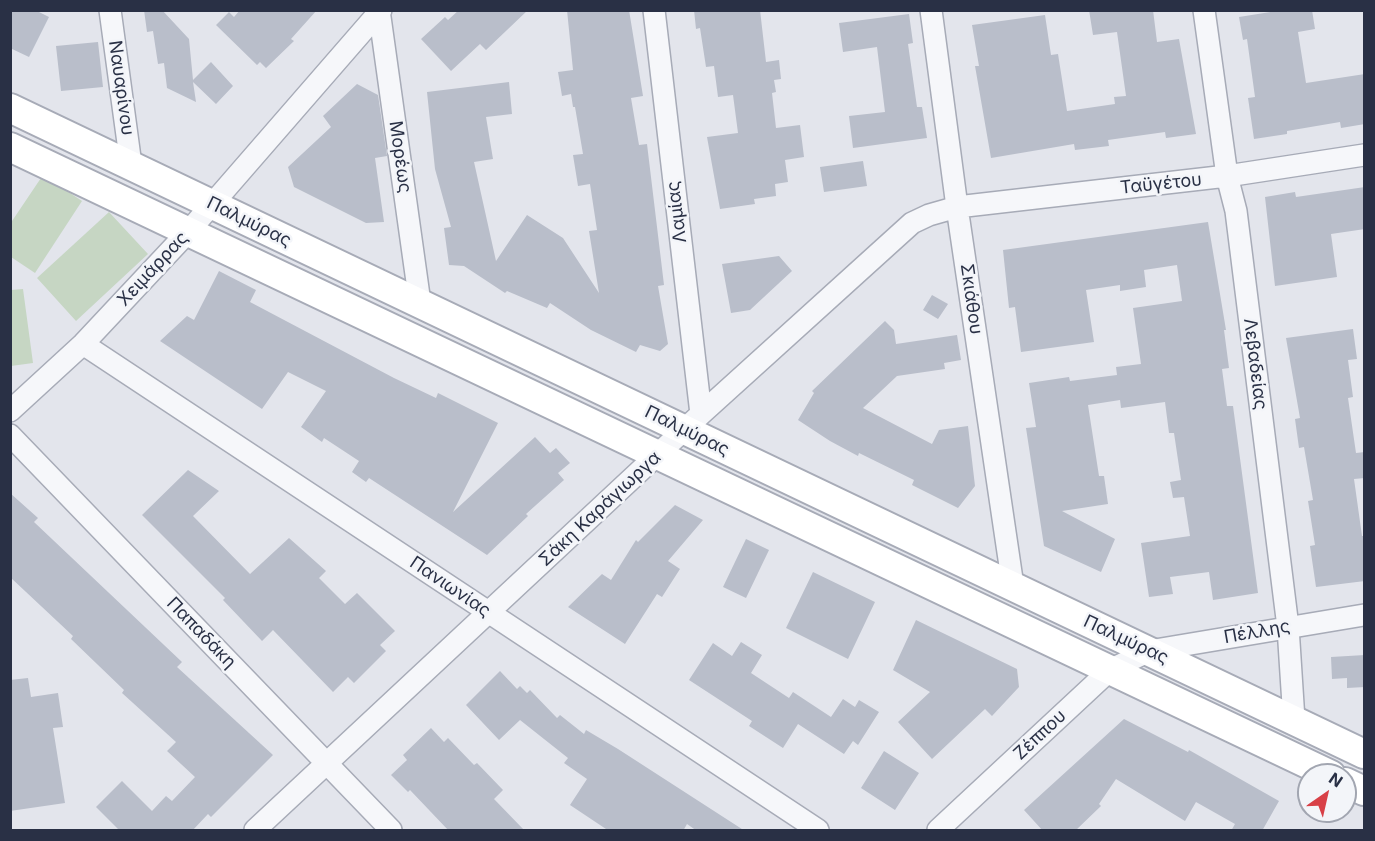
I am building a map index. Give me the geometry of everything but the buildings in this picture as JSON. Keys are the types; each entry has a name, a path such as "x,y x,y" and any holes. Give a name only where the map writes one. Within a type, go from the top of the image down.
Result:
{"main road":[{"name":"Παλμύρας","path":"10,108 420,303 693,422 1014,586 1365,754"},
{"name":"Παλμύρας","path":"10,147 1306,763"}],"street":[{"name":"Ναυαρίνου","path":"110,10 131,165"},
{"name":"Λαμίας","path":"654,10 693,422"},
{"name":"Σκιάθου","path":"931,10 957,207 1014,586"},
{"name":"Λεβαδείας","path":"1204,10 1227,176 1236,211 1288,627 1294,720"},
{"name":"Χειμάρρας","path":"10,411 83,344 188,232 380,11"},
{"name":"Μορέως","path":"380,11 420,303"},
{"name":"Ταϋγέτου","path":"957,207 1227,176 1365,155"},
{"name":"Σάκη Καράγιωργα","path":"255,831 693,422 912,224 929,215 957,207"},
{"name":"Πανιωνίας","path":"83,344 818,831"},
{"name":"Παπαδάκη","path":"10,435 391,831"},
{"name":"Πέλλης","path":"1149,651 1365,615"},
{"name":"Ζέππου","path":"938,831 1110,670 1149,651"}],"green space":[{"path":"43,175 82,201 35,273 11,257 10,224"},
{"path":"109,212 148,254 76,321 37,278"},
{"path":"23,289 33,363 11,366 11,290"}]}
